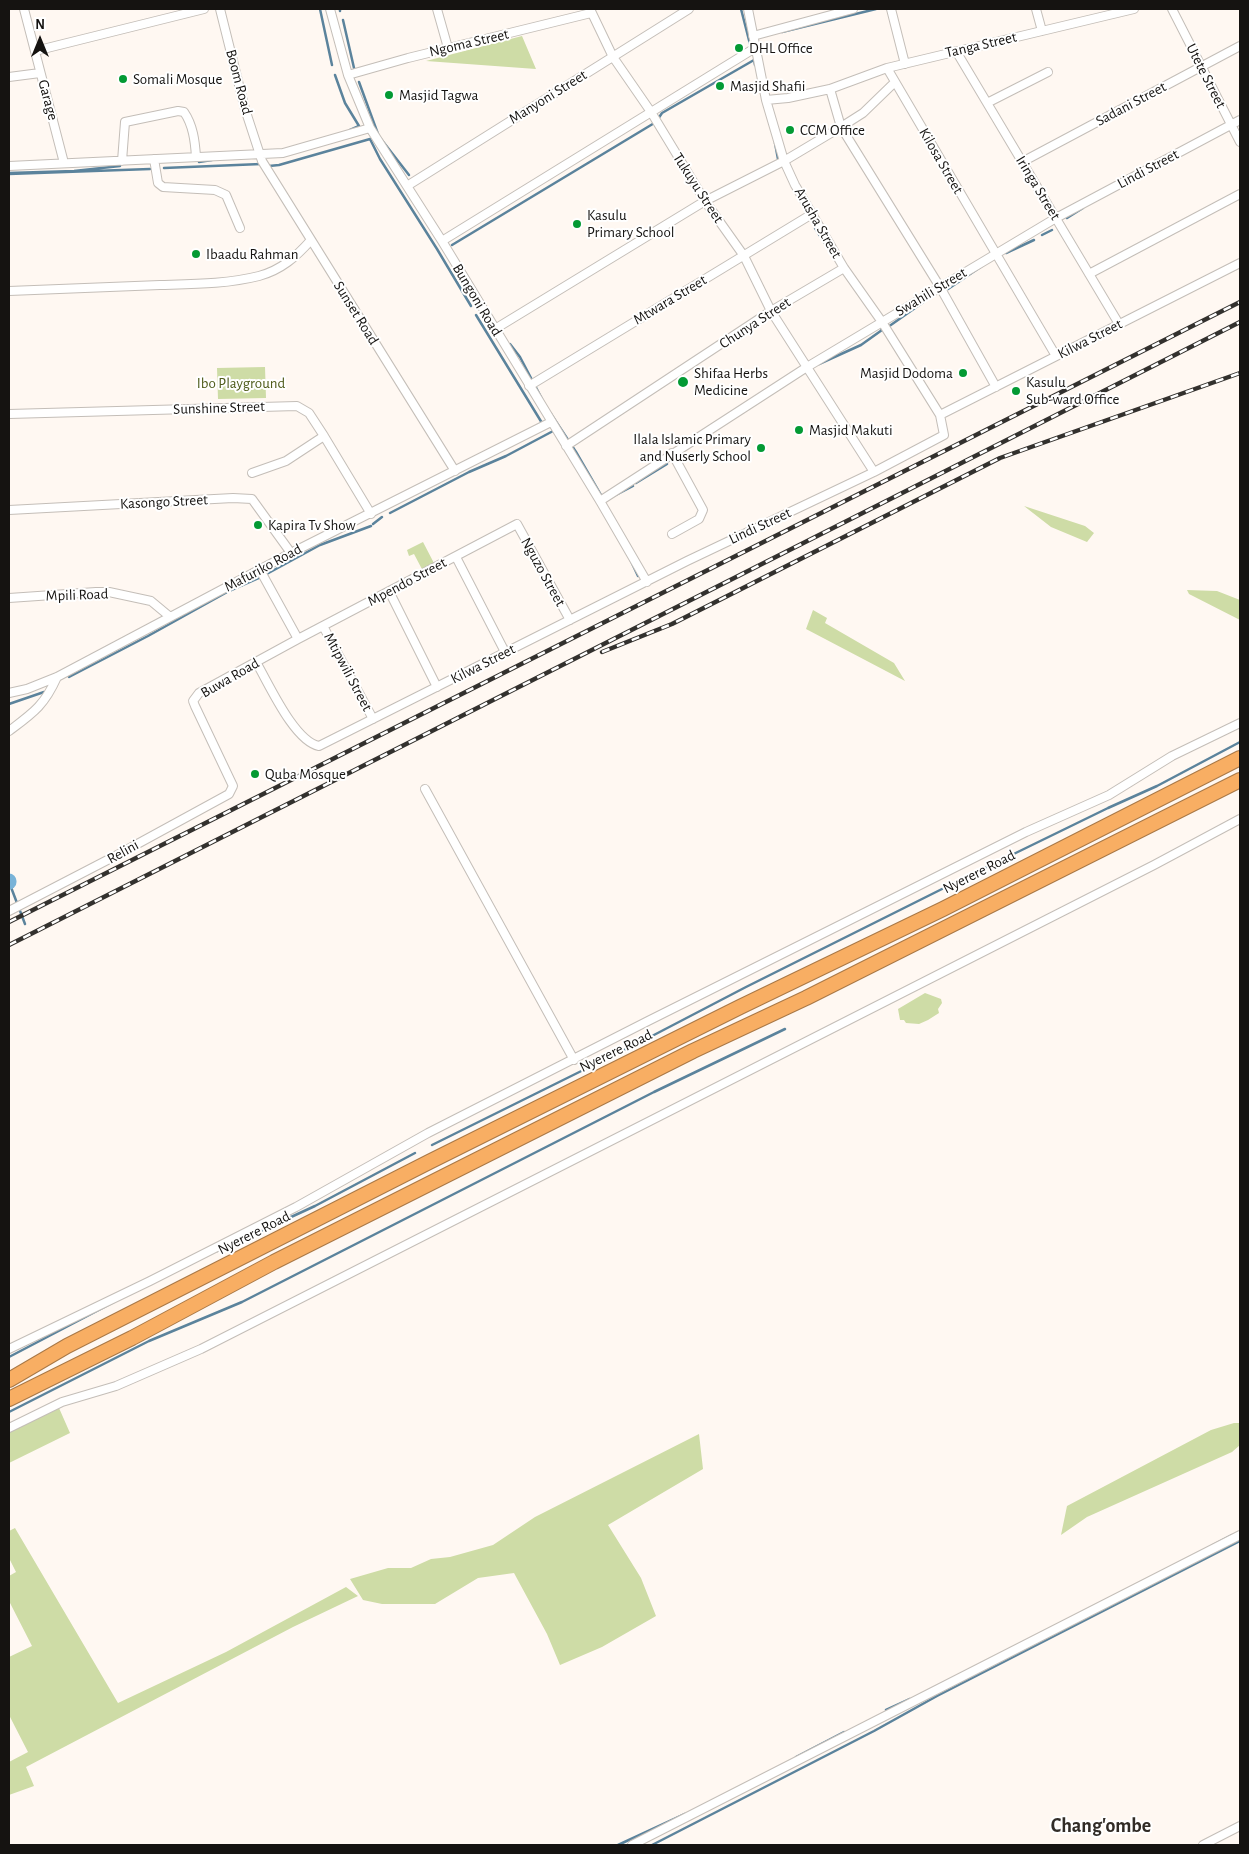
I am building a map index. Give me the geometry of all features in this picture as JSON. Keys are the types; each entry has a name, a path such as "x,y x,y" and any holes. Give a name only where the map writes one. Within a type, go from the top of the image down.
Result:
{"highway":[{"name":"Nyerere Road","path":"9,1380 67,1346 438,1158 943,909 1240,758"},
{"path":"9,1399 115,1347 274,1262 693,1051 806,998 1240,780"}],"street":[{"name":"Garage","path":"24,9 64,163"},
{"path":"35,51 204,9"},
{"name":"Boom Road","path":"220,9 245,110 260,154"},
{"name":"Bungoni Road","path":"331,9 348,75 370,128 442,241 647,582"},
{"path":"437,9 448,48"},
{"name":"Manyoni Street","path":"407,186 689,9"},
{"name":"Arusha Street","path":"748,9 766,100 784,161 795,185 844,268 882,322 940,415"},
{"path":"753,36 853,9"},
{"path":"891,9 905,64"},
{"path":"1036,9 1042,31"},
{"name":"Tanga Street","path":"766,100 788,98 830,89 887,68 1134,9"},
{"name":"Utete Street","path":"1172,9 1240,142"},
{"name":"Ngoma Street","path":"348,75 590,11"},
{"name":"Tukuyu Street","path":"590,11 613,57 651,112 705,201 744,256 771,311 874,472"},
{"name":"Sadani Street","path":"1022,162 1240,46"},
{"path":"442,241 755,48"},
{"name":"Iringa Street","path":"956,51 1119,324"},
{"name":"Kilosa Street","path":"887,68 1056,356"},
{"path":"988,104 1048,72"},
{"path":"9,77 40,74"},
{"path":"494,329 705,201 784,161 841,127 863,113 895,82"},
{"path":"830,89 841,127 940,287 996,387"},
{"path":"122,161 125,122 178,112 184,112 191,126 195,138 196,157"},
{"name":"Lindi Street","path":"1056,218 1240,120"},
{"path":"9,166 284,153 370,128"},
{"name":"Sunset Road","path":"260,154 262,161 455,471"},
{"path":"154,159 158,183 163,186 215,190 226,195 240,228"},
{"path":"1089,274 1240,194"},
{"name":"Mtwara Street","path":"529,386 812,214"},
{"name":"Swahili Street","path":"808,367 1056,218"},
{"path":"9,290 207,283 260,276 285,265 297,256 311,240"},
{"name":"Kilwa Street","path":"940,415 1240,263"},
{"name":"Chunya Street","path":"566,446 771,311 844,268"},
{"path":"600,501 808,367"},
{"name":"Sunshine Street","path":"9,414 297,406 309,413 371,514"},
{"name":"Lindi Street","path":"647,582 874,472 944,435 940,415"},
{"name":"Mafuriko Road","path":"9,693 27,689 57,678 169,616 552,422"},
{"path":"252,473 286,461 324,436"},
{"path":"672,453 703,510 699,518 672,534"},
{"name":"Kasongo Street","path":"9,510 233,498 252,499 291,553"},
{"name":"Mpendo Street","path":"298,639 517,524"},
{"name":"Nguzo Street","path":"517,524 570,620"},
{"path":"456,556 505,652"},
{"path":"260,570 298,639"},
{"name":"Kilwa Street","path":"256,662 292,726 313,745 319,746 647,582"},
{"path":"389,591 437,687"},
{"name":"Mpili Road","path":"9,598 109,592 150,601 169,616"},
{"name":"Mtipwili Street","path":"323,626 373,719"},
{"name":"Buwa Road","path":"233,786 193,701 199,693 298,639"},
{"path":"9,731 40,706 49,695 57,678"},
{"path":"9,1349 150,1281 296,1207 428,1133 1026,832 1109,795 1172,756 1240,723"},
{"name":"Relini","path":"9,911 224,798 229,794 233,786"},
{"path":"425,789 574,1060"},
{"path":"9,1428 62,1402 116,1386 201,1349 1240,819"},
{"path":"632,1845 1240,1535"},
{"path":"1203,1845 1240,1826"}],"green space":[{"path":"522,36 536,69 426,61"},
{"name":"Ibo Playground","path":"265,367 266,398 218,399 217,368"},
{"path":"1024,506 1085,526 1094,533 1087,542 1051,527"},
{"path":"423,542 436,567 424,573 414,554 409,556 407,550"},
{"path":"1187,590 1217,591 1240,600 1240,620 1189,594"},
{"path":"813,610 827,618 825,623 894,663 905,681 806,629"},
{"path":"925,993 941,999 942,1003 938,1009 939,1013 919,1024 906,1023 904,1020 900,1020 898,1009"},
{"path":"59,1408 70,1433 9,1463 9,1431"},
{"path":"1240,1423 1240,1445 1232,1452 1087,1517 1061,1535 1067,1506 1211,1430"},
{"path":"699,1434 703,1469 608,1525 641,1578 656,1616 602,1647 560,1665 547,1634 514,1573 478,1578 435,1604 382,1604 363,1600 350,1579 388,1568 411,1568 431,1559 450,1557 493,1545 535,1517"},
{"path":"15,1528 118,1703 226,1652 346,1587 358,1596 293,1627 26,1767 34,1786 9,1795 9,1762 28,1752 9,1715 9,1657 32,1646 9,1601 9,1576 16,1572 9,1558 9,1531"}],"waterway":[{"path":"320,9 332,65"},
{"path":"741,9 751,48"},
{"path":"782,32 876,9"},
{"path":"343,20 354,68"},
{"path":"452,245 656,122 662,113 754,60 755,65"},
{"path":"335,75 345,103 359,126 350,130"},
{"path":"359,82 378,134"},
{"path":"269,166 279,165 370,139 380,159 471,306"},
{"path":"381,139 409,175"},
{"path":"775,143 778,159"},
{"path":"199,162 212,160"},
{"path":"164,168 261,164"},
{"path":"9,173 74,171 120,166"},
{"path":"9,174 150,169"},
{"path":"1067,218 1083,208"},
{"path":"815,228 826,245"},
{"path":"1042,235 1052,230"},
{"path":"1006,253 1034,240"},
{"path":"947,286 948,289 982,266"},
{"path":"888,327 925,301"},
{"path":"476,315 542,423"},
{"path":"819,364 861,345 882,330 881,328"},
{"path":"510,344 520,357 542,399"},
{"path":"551,414 602,497"},
{"path":"390,513 555,430"},
{"path":"636,483 667,464"},
{"path":"612,497 633,486"},
{"path":"373,524 382,517"},
{"path":"69,677 229,591 263,576 320,545 371,526"},
{"path":"631,561 638,576"},
{"path":"9,704 44,692"},
{"path":"432,1145 948,886 1157,786 1240,742"},
{"path":"9,882 25,924"},
{"path":"9,1412 149,1341 242,1302 654,1092 785,1029"},
{"path":"217,1251 315,1206 415,1153"},
{"path":"9,1357 114,1302"},
{"path":"1213,1545 1232,1535"},
{"path":"652,1845 1240,1541"},
{"path":"886,1710 910,1699"},
{"path":"796,1757 844,1732"},
{"path":"618,1845 685,1814"}],"railway":[{"path":"9,922 1240,302"},
{"path":"9,945 1240,322"},
{"path":"602,652 672,624 1000,458 1240,373"}],"place":[{"name":"DHL Office","path":"739,48"},
{"name":"Somali Mosque","path":"123,79"},
{"name":"Masjid Shafii","path":"720,86"},
{"name":"Masjid Tagwa","path":"389,95"},
{"name":"CCM Office","path":"790,130"},
{"name":"Kasulu Primary School","path":"577,224"},
{"name":"Ibaadu Rahman","path":"196,254"},
{"name":"Masjid Dodoma","path":"963,373"},
{"name":"Shifaa Herbs Medicine","path":"683,382"},
{"name":"Kasulu Sub-ward Office","path":"1016,391"},
{"name":"Masjid Makuti","path":"799,430"},
{"name":"Ilala Islamic Primary and Nuserly School","path":"761,448"},
{"name":"Kapira Tv Show","path":"258,525"},
{"name":"Quba Mosque","path":"255,774"}],"district":[{"name":"Chang'ombe","path":"1101,1826"}]}
